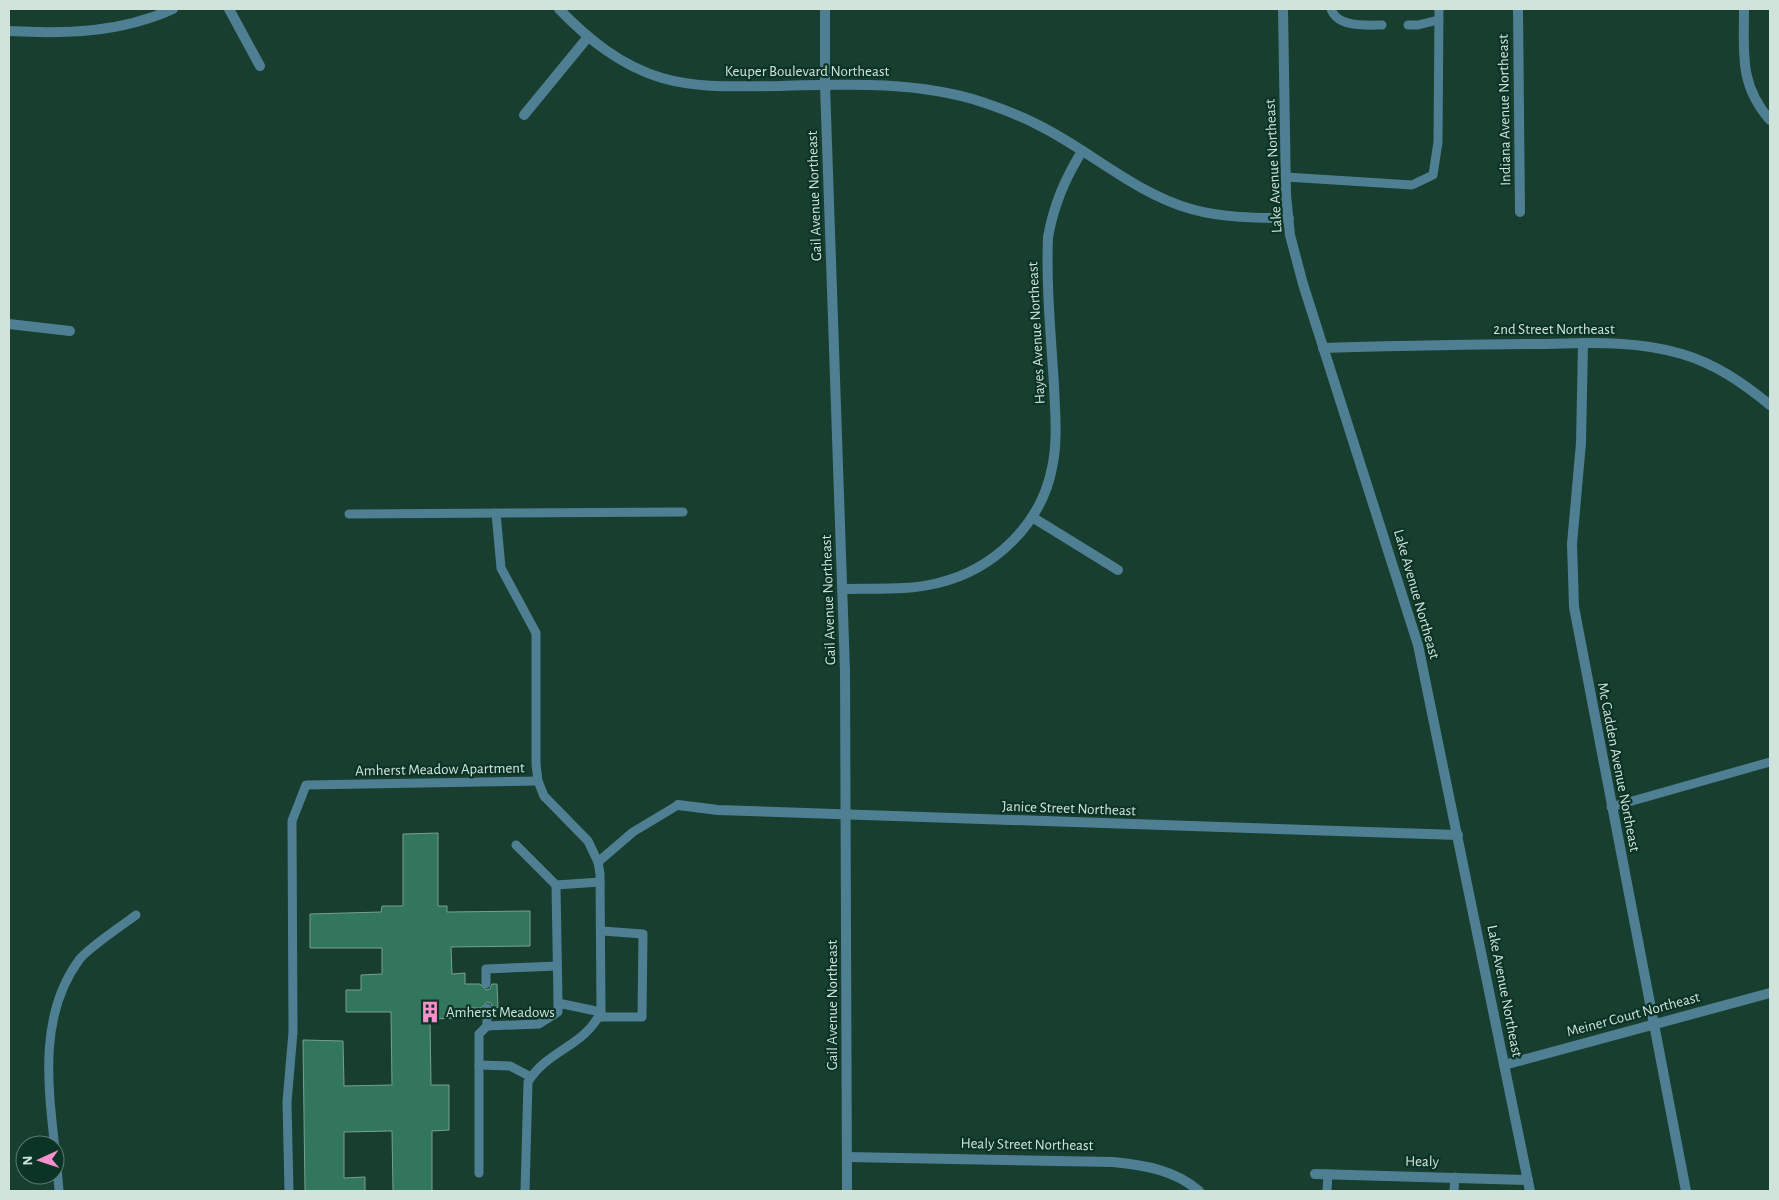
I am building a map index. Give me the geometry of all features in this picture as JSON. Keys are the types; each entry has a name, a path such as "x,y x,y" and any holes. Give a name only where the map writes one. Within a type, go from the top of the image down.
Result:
{"street":[{"path":"9,31 79,32 113,28 173,9"},
{"path":"229,9 260,66"},
{"name":"Keuper Boulevard Northeast","path":"559,9 588,37 625,62 662,78 732,87 878,85 926,90 980,101 1044,128 1141,188 1192,209 1242,217 1289,218"},
{"name":"Gail Avenue Northeast","path":"826,9 825,85 843,589 847,1191"},
{"name":"Lake Avenue Northeast","path":"1283,9 1286,177 1292,243 1406,600 1426,679 1530,1191"},
{"name":"Indiana Avenue Northeast","path":"1518,9 1520,212"},
{"path":"1744,9 1746,76 1752,96 1770,120"},
{"path":"524,115 588,37"},
{"name":"Hayes Avenue Northeast","path":"843,589 915,587 952,580 994,557 1017,537 1032,517 1049,480 1056,441 1048,237 1053,211 1061,189 1082,151"},
{"path":"9,324 70,331"},
{"name":"2nd Street Northeast","path":"1324,348 1583,344 1643,346 1683,354 1728,374 1770,404"},
{"name":"Mc Cadden Avenue Northeast","path":"1583,344 1581,443 1572,544 1572,582 1580,644 1686,1191"},
{"path":"1032,517 1118,570"},
{"name":"Janice Street Northeast","path":"678,805 718,810 846,815 1458,835"},
{"name":"Meiner Court Northeast","path":"1504,1065 1770,993"},
{"name":"Healy Street Northeast","path":"847,1157 1113,1162 1147,1165 1170,1173 1199,1191"},
{"name":"Healy","path":"1315,1174 1528,1180"}],"lane":[{"path":"1332,9 1333,14 1344,22 1382,25"},
{"path":"1286,177 1412,185 1432,175 1438,142 1439,9"},
{"path":"1408,25 1418,25 1438,20"},
{"path":"349,514 683,512"},
{"name":"Amherst Meadow Apartment","path":"289,1191 287,1102 294,1032 292,821 306,785 538,781 536,633 501,568 496,513"},
{"path":"1611,807 1770,762"},
{"path":"525,1191 526,1095 531,1077 536,1069 546,1061 578,1041 591,1029 600,1015 602,931 598,862 588,841 544,796 538,781"},
{"path":"598,862 633,832 678,805"},
{"path":"479,1173 479,1034 487,1026 539,1024 558,1012 556,885 516,845"},
{"path":"556,885 600,882"},
{"path":"59,1191 49,1080 49,1050 57,1001 80,959 136,914"},
{"path":"558,1004 600,1015 642,1016 643,934 602,931"},
{"path":"486,984 486,969 557,966"},
{"path":"487,1008 487,1026"},
{"path":"480,1065 510,1066 531,1077"},
{"path":"1327,1191 1328,1174"},
{"path":"1454,1191 1455,1177"}],"building":[{"name":"Amherst Meadows","path":"438,833 438,906 447,906 447,912 530,911 530,946 451,947 452,974 465,973 465,984 480,984 486,990 490,989 492,984 497,984 498,1008 493,1008 491,1003 487,1002 481,1008 465,1008 464,1018 430,1019 431,1085 449,1085 449,1130 432,1131 432,1191 393,1191 392,1131 344,1132 344,1178 365,1177 365,1191 305,1191 303,1040 343,1041 344,1086 392,1085 391,1012 346,1012 346,990 361,990 361,975 382,974 382,948 310,948 310,914 381,912 382,906 403,906 403,834"}],"place":[{"name":"Amherst Meadows","path":"430,1012"}]}
